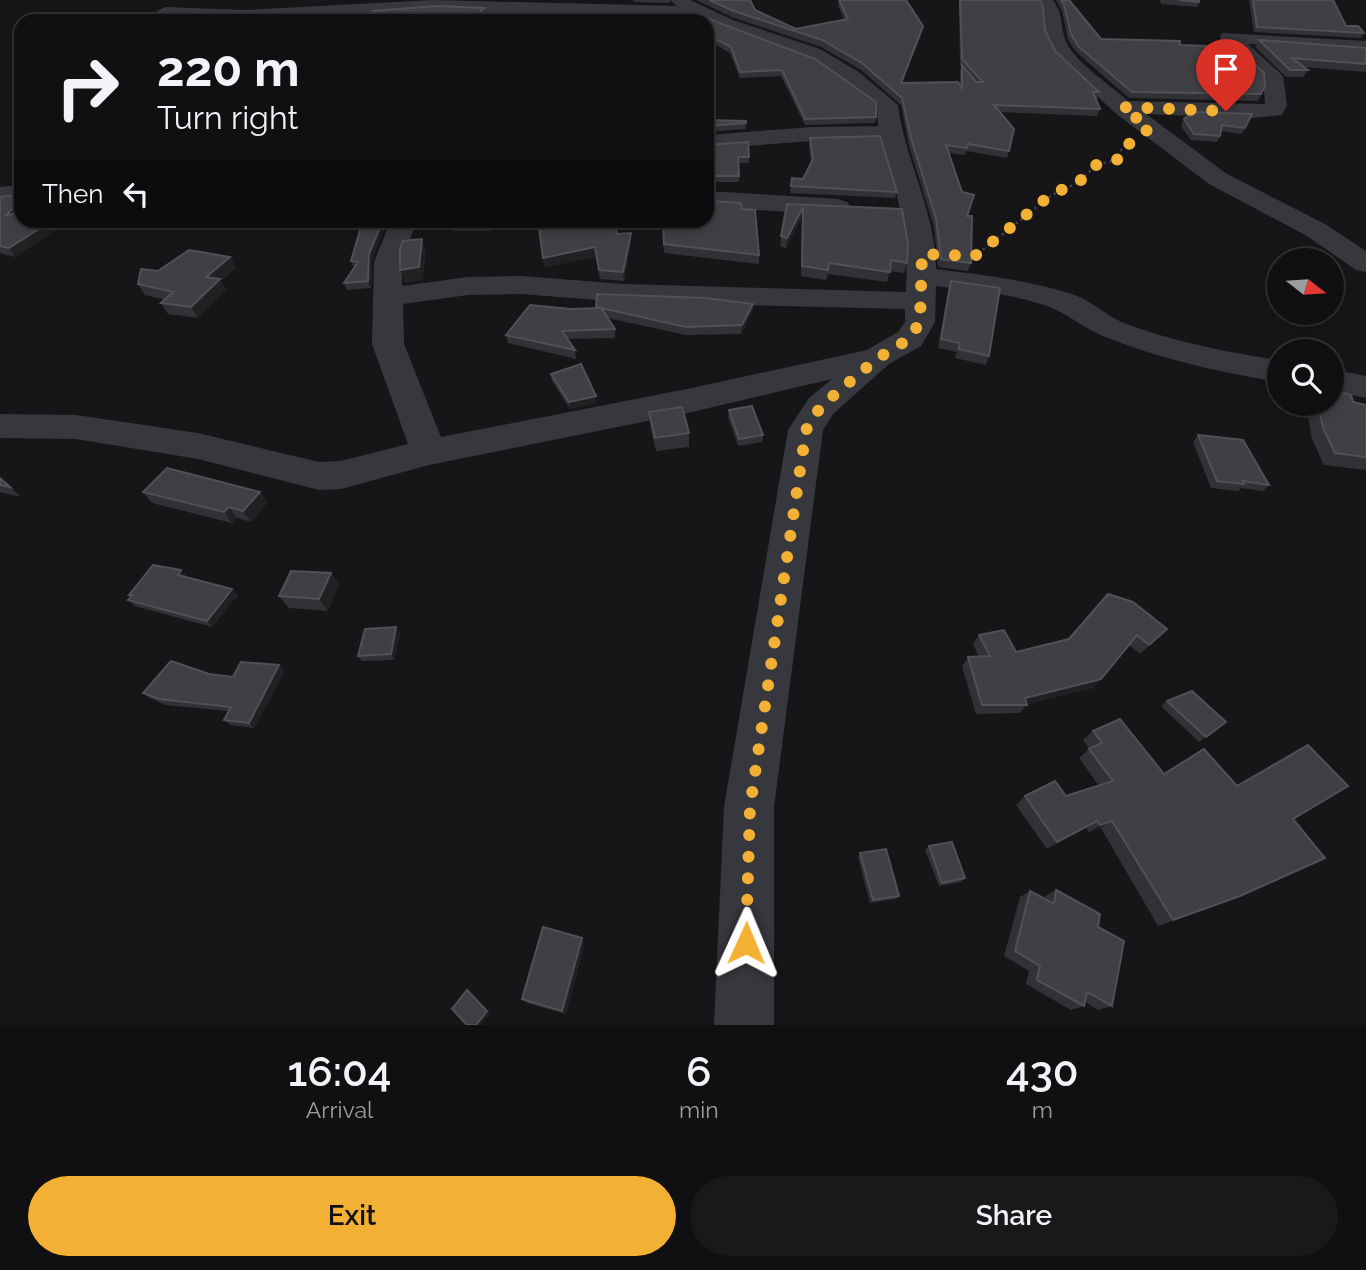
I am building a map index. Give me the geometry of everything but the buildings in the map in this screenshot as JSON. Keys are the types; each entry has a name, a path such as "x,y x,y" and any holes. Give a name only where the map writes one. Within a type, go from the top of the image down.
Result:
{"street":[{"path":"1044,0 1053,12 1054,35 1062,52 1122,107 1218,179 1316,230 1366,264"},
{"path":"265,14 437,5 518,8 687,6 708,14"},
{"path":"504,14 518,8"},
{"path":"165,12 219,14"},
{"path":"714,16 813,53 851,75 887,105 890,133 888,209 922,277 920,322 909,339 878,358 821,406 806,430 750,807 744,1025"},
{"path":"1122,107 1251,112 1274,110 1276,105 1273,76 1229,37 1366,47"},
{"path":"714,141 812,134 890,133"},
{"path":"714,198 888,209"},
{"path":"401,228 388,262 388,344 429,452"},
{"path":"387,297 468,286 521,285 624,293 922,277 1004,288 1065,301 1078,307 1096,323 1139,340 1226,362 1267,369"},
{"path":"0,426 76,427 198,446 319,476 341,475 429,452 692,400 878,358"},
{"path":"1344,382 1366,387"}],"path":[{"path":"922,277 975,256 1052,194 1079,182 1096,165 1119,159 1121,150 1150,128"}],"route":[{"path":"746,943 750,807 806,430 821,406 878,358 909,339 920,322 922,254 975,256 1052,194 1079,182 1096,165 1119,159 1121,150 1150,128 1122,107 1226,111"}]}
